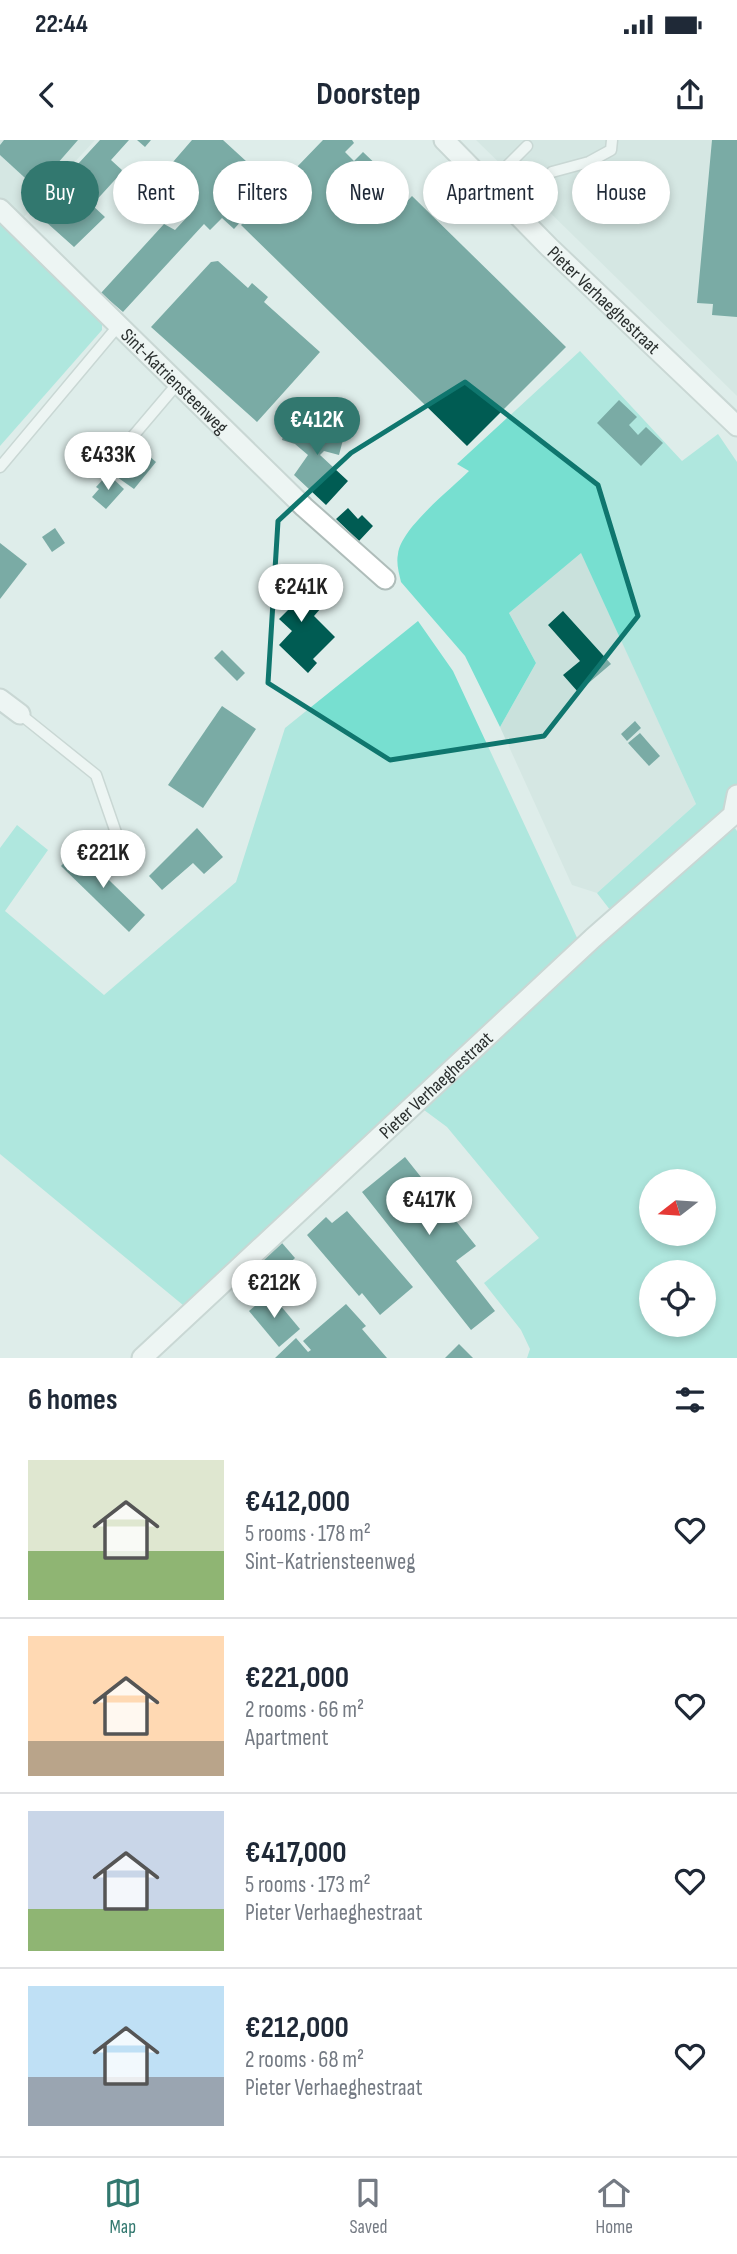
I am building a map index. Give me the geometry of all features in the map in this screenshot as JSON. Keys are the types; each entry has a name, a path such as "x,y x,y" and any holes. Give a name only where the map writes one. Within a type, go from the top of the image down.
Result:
{"street":[{"name":"Pieter Verhaeghestraat","path":"444,140 465,161"},
{"name":"Sint-Katriensteenweg","path":"0,209 304,507 385,579"},
{"name":"Pieter Verhaeghestraat","path":"526,224 737,426"},
{"path":"0,699 20,715"},
{"name":"Pieter Verhaeghestraat","path":"142,1358 593,938 733,815 737,795"}],"lane":[{"path":"558,170 589,162 611,150 612,140"},
{"path":"512,161 527,146"},
{"path":"0,467 119,324"},
{"path":"128,442 178,382"},
{"path":"20,715 96,775 122,850"}],"highlighted area":[{"path":"465,382 598,485 638,616 544,736 390,760 268,683 278,521 351,453"}],"shaded area":[{"path":"0,140 95,140 76,161 21,161 21,215 0,198"},
{"path":"476,140 737,140 737,396 558,220 558,161 497,161"},
{"path":"581,552 696,804 597,893 572,885 500,727 536,663 509,613"}],"green space":[{"path":"0,219 102,317 102,330 0,446"},
{"path":"580,351 682,461 718,434 737,462 737,802 614,915 597,893 696,804 581,553 509,613 536,663 500,727 465,656 401,582 398,564 401,544 417,521 469,471 457,464"},
{"path":"418,621 453,671 579,942 442,1065 189,1310 0,1154 0,848 17,825 48,850 5,911 104,995 236,882 285,728"},
{"path":"732,824 737,831 737,1358 527,1358 530,1349 521,1330 484,1283 539,1238 447,1127 420,1107"}],"building":[{"path":"4,140 78,140 60,161 21,161 21,174 0,155 0,145"},
{"path":"100,140 129,140 111,160 113,182 99,197 99,161 81,161"},
{"path":"137,140 151,140 145,147"},
{"path":"192,140 223,140 246,161 213,161 213,224 216,224 210,230 204,224 123,312 101,293 164,224 175,230 181,224 199,224 199,161 174,161"},
{"path":"323,140 352,140 354,143 345,152 354,161 326,161 326,224 409,224 409,199 412,196 423,207 423,224 441,224 566,347 467,446 241,225 312,224 312,161 303,161"},
{"path":"712,140 737,140 737,317 712,315 713,304 697,303"},
{"path":"363,152 372,161 354,161"},
{"path":"99,211 105,217 99,223"},
{"path":"48,224 98,224 74,247"},
{"path":"218,261 248,288 252,283 268,297 264,302 320,352 257,422 151,327 211,262"},
{"path":"619,400 637,417 629,425 638,435 646,427 663,443 641,466 597,423"},
{"path":"288,416 345,432 339,455 324,451 320,455 348,481 326,505 294,475 308,455 295,444 282,440"},
{"path":"112,438 128,451 134,443 156,462 134,489 93,460"},
{"path":"108,474 124,489 106,509 92,497 99,489 96,487"},
{"path":"348,508 358,519 362,515 373,526 359,541 336,519"},
{"path":"55,528 65,543 52,552 42,537"},
{"path":"0,543 27,564 0,599"},
{"path":"285,574 321,608 314,616 335,637 313,659 317,663 308,673 279,645 292,631 279,619 291,607 279,595 274,600 267,592"},
{"path":"563,611 611,664 578,692 563,675 580,661 548,625"},
{"path":"222,650 245,673 237,681 214,658"},
{"path":"222,706 256,729 203,808 168,785"},
{"path":"635,721 641,728 627,741 621,734"},
{"path":"640,733 660,756 649,766 628,743"},
{"path":"197,828 223,857 204,874 193,863 162,890 149,876"},
{"path":"77,849 145,915 129,932 61,866"},
{"path":"405,1157 476,1246 456,1261 495,1311 471,1330 362,1192"},
{"path":"347,1211 413,1287 380,1315 362,1293 359,1296 307,1235 326,1217 332,1223"},
{"path":"282,1243 295,1258 262,1289 248,1274"},
{"path":"270,1293 300,1329 279,1347 249,1311"},
{"path":"346,1304 366,1326 362,1329 387,1358 275,1358 296,1338 308,1352 311,1350 303,1341"},
{"path":"459,1344 473,1358 445,1358"}]}
